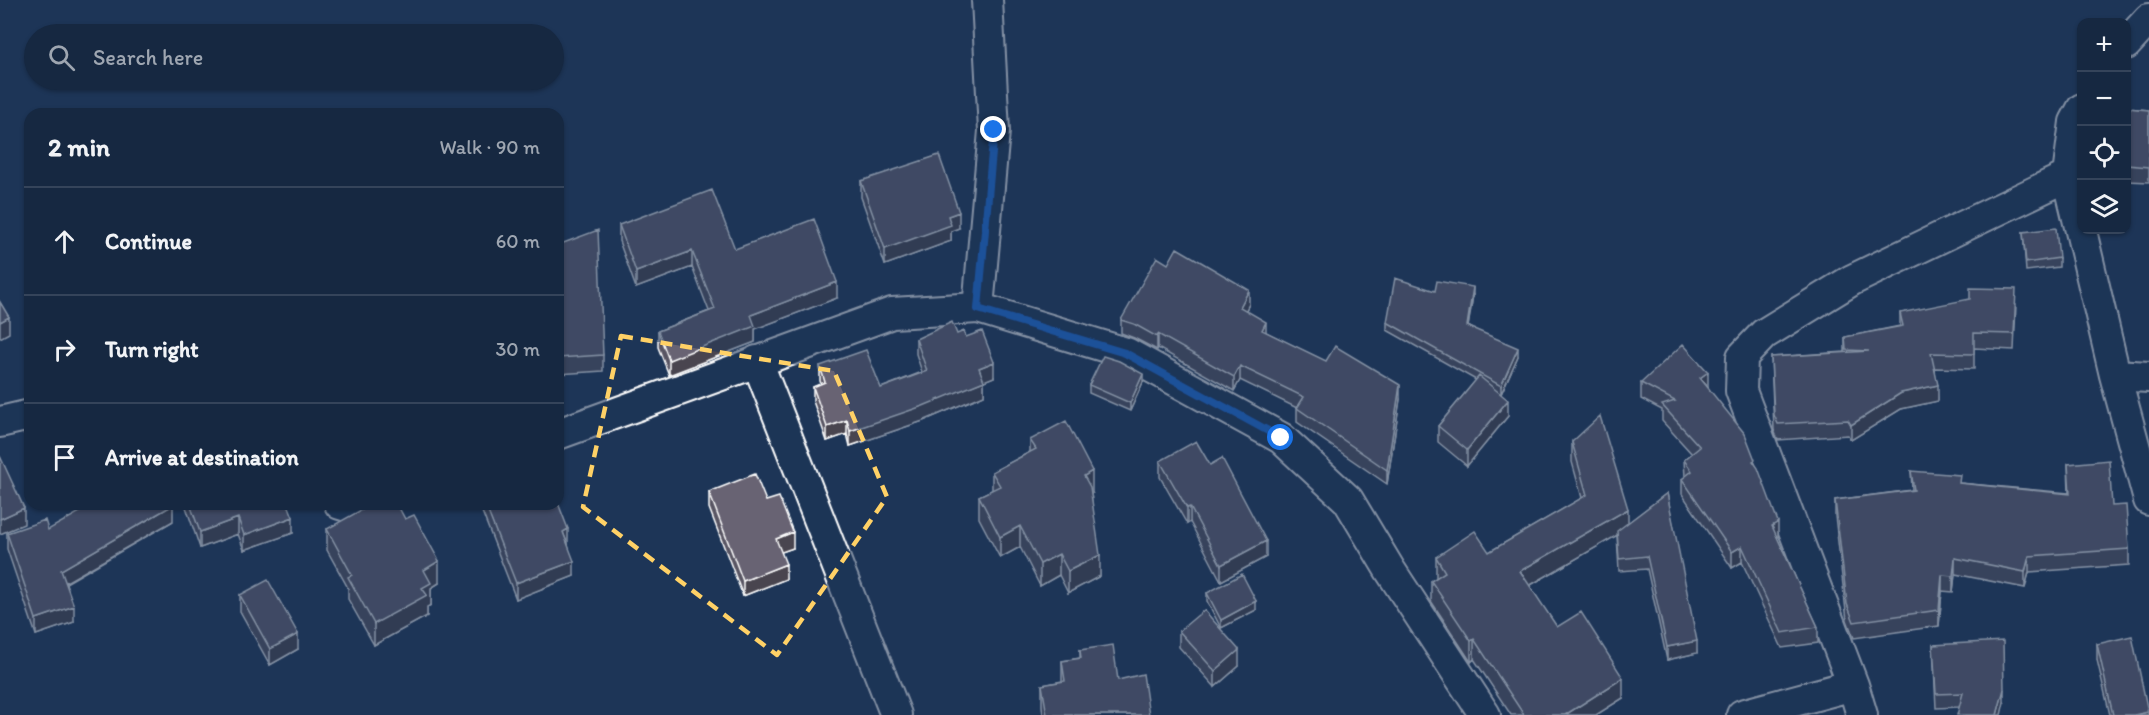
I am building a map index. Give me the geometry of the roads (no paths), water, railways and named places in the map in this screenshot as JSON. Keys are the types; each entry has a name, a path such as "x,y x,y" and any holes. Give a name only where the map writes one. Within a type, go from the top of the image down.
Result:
{"street":[{"path":"978,309 994,130 987,0"},
{"path":"2131,39 2149,19"},
{"path":"2077,118 2068,176 2115,375 2149,500"},
{"path":"1862,715 1853,685 1741,390 1742,357 1764,334 1852,280 2068,176"},
{"path":"564,432 892,313 978,309 1125,353 1281,438 1348,500 1390,570 1485,715"},
{"path":"757,361 896,715"},
{"path":"2115,375 2149,376"},
{"path":"0,422 24,416"},
{"path":"1742,715 1853,685"}]}
